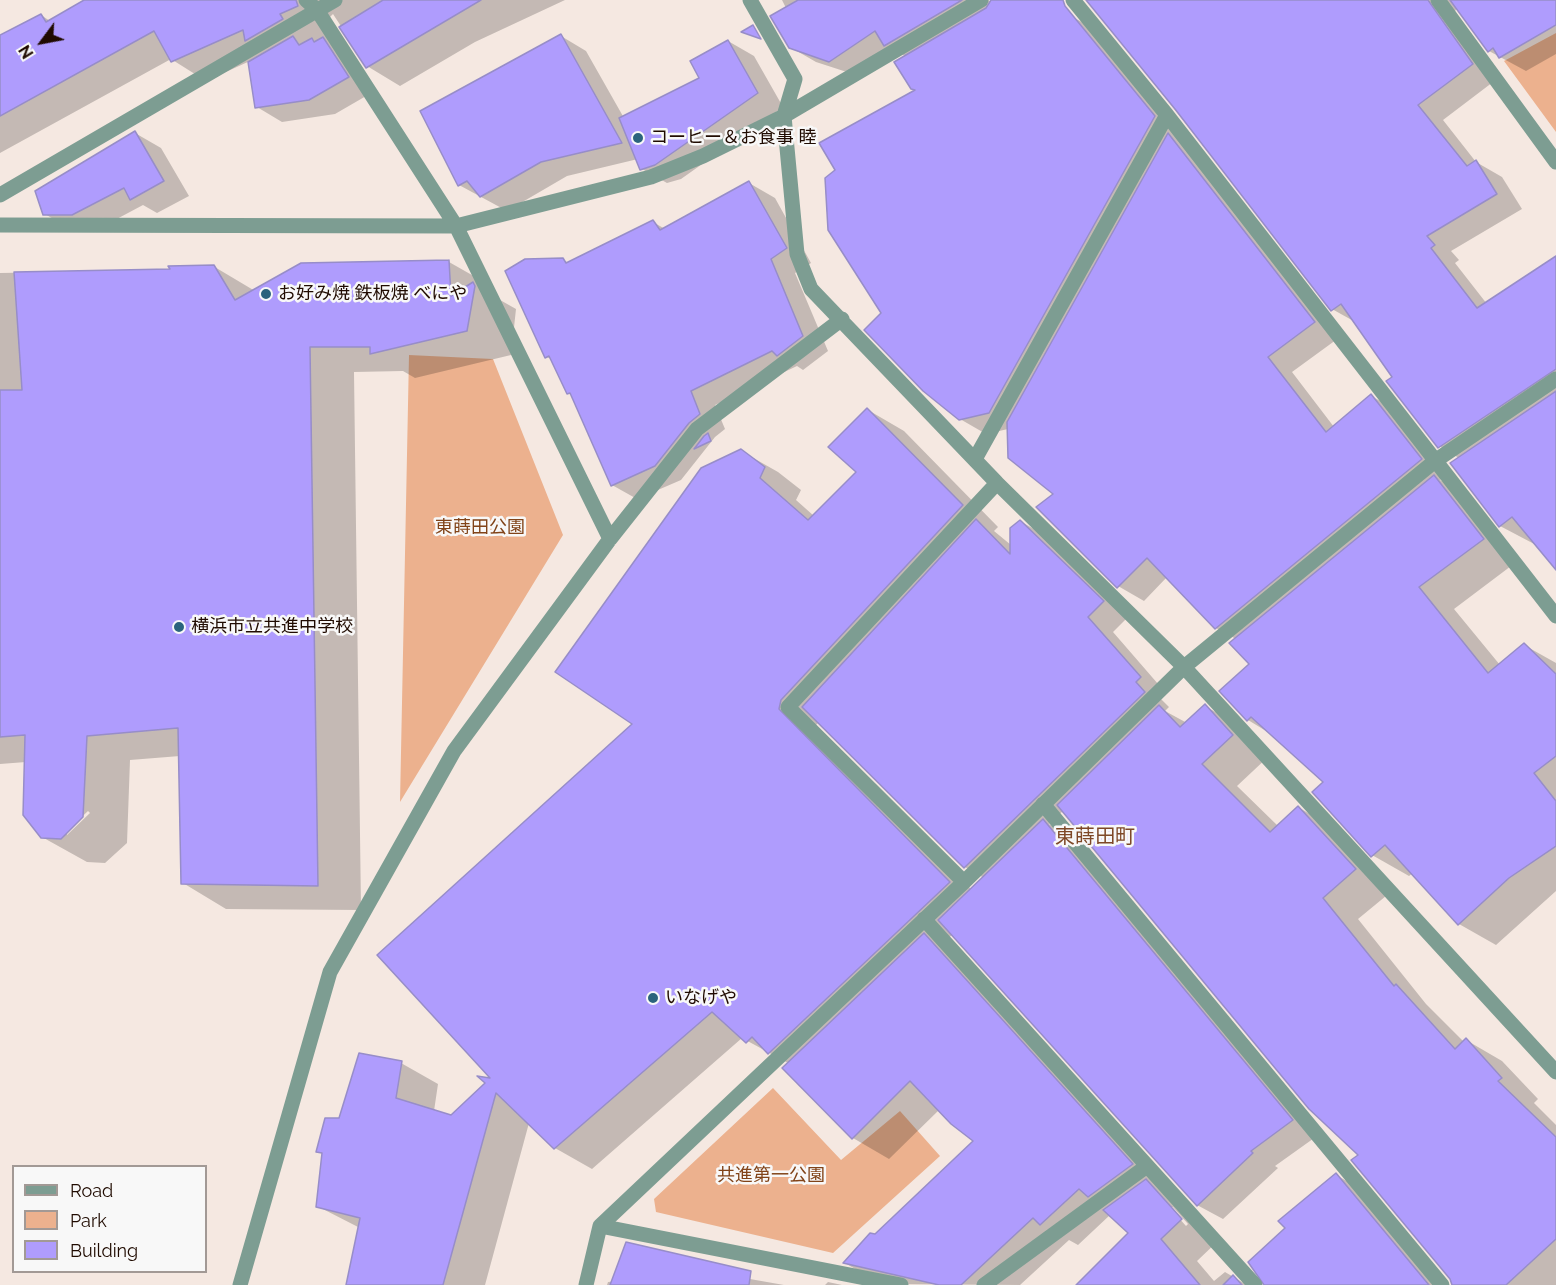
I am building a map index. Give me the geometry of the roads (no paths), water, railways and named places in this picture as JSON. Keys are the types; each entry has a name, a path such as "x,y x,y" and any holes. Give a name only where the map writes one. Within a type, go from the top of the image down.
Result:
{"street":[{"path":"0,195 312,5 335,0"},
{"path":"750,0 795,79 784,116 797,254 811,290 843,319 997,483 1184,667 1556,1072"},
{"path":"0,225 456,226 651,177 703,156 784,116 981,0"},
{"path":"1073,0 1167,115 1556,616"},
{"path":"1438,0 1556,162"},
{"path":"312,5 456,226 610,539"},
{"path":"975,459 1167,115"},
{"path":"240,1285 330,972 454,751 610,539 697,429 843,319"},
{"path":"586,1285 600,1226 964,882 1184,667 1435,461 1556,380"},
{"path":"964,882 788,707 997,483"},
{"path":"1043,804 1442,1285"},
{"path":"924,919 1255,1285"},
{"path":"984,1285 1147,1166"},
{"path":"600,1226 901,1285"}],"place":[{"name":"コーヒー＆お食事 睦","path":"638,138"},
{"name":"お好み焼 鉄板焼 べにや","path":"266,294"},
{"name":"横浜市立共進中学校","path":"179,627"},
{"name":"いなげや","path":"653,998"}],"district":[{"name":"東蒔田町","path":"1095,837"}],"park label":[{"name":"東蒔田公園","path":"480,528"},
{"name":"共進第一公園","path":"771,1176"}]}
